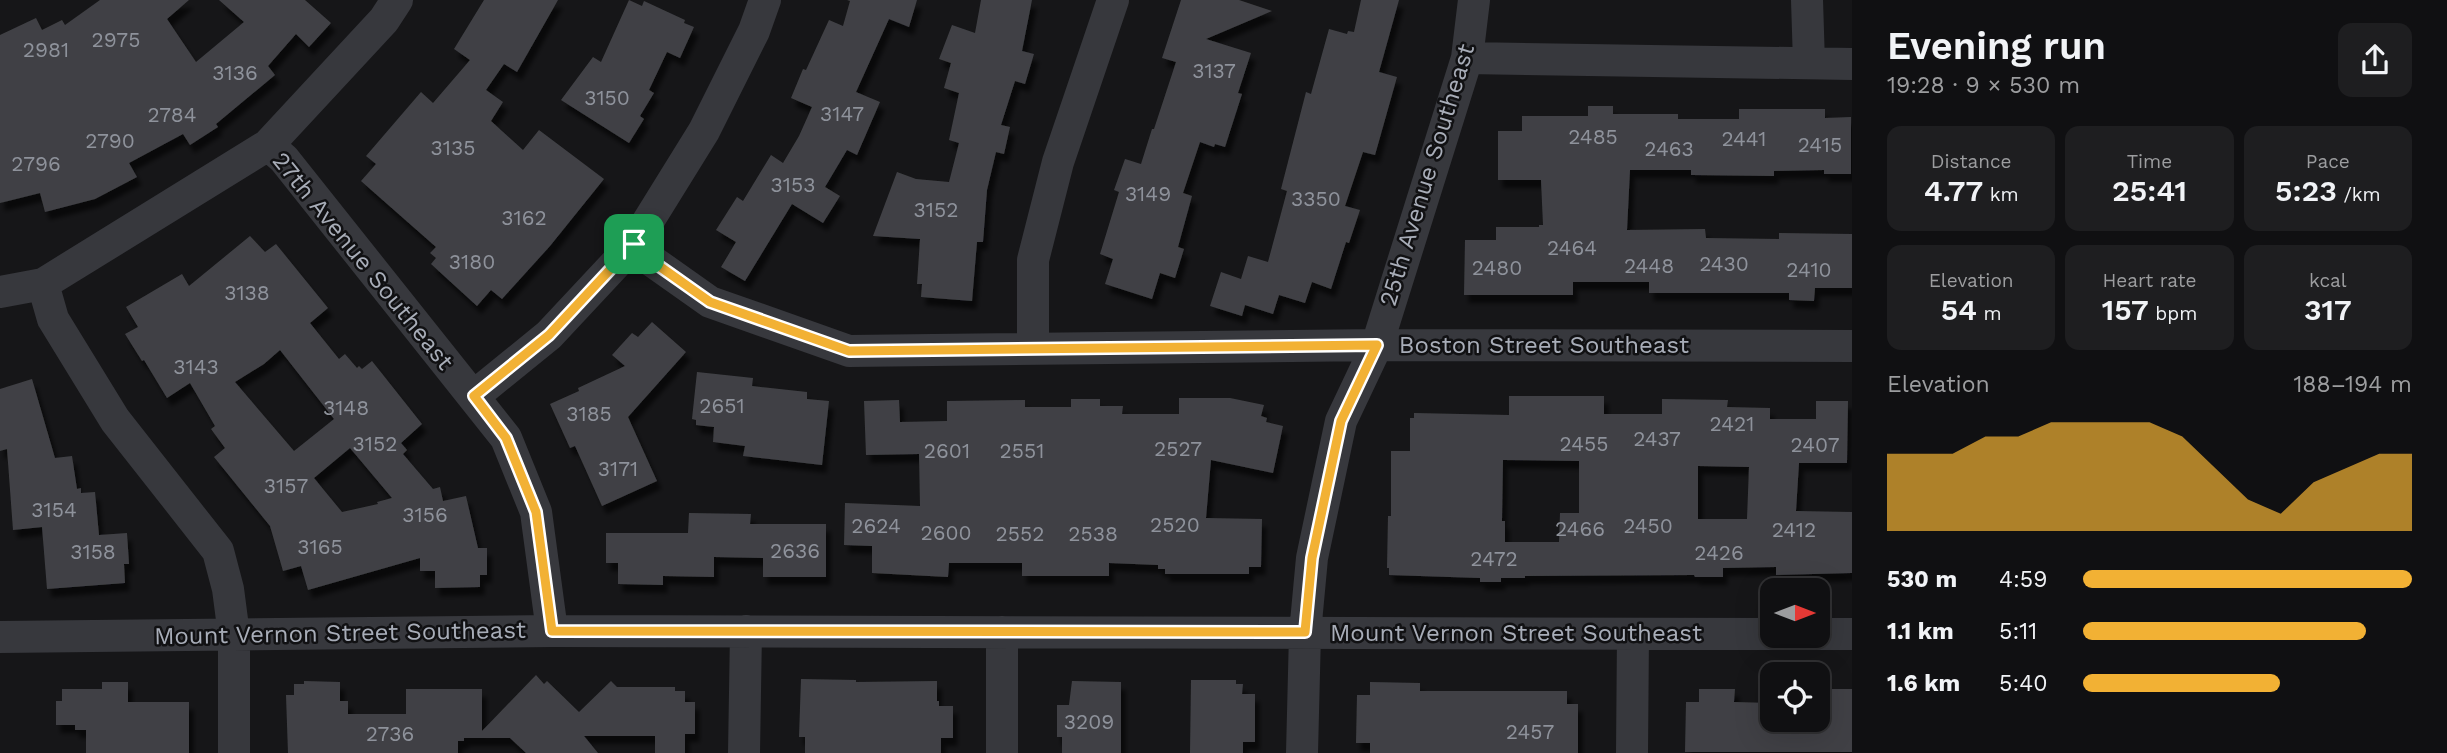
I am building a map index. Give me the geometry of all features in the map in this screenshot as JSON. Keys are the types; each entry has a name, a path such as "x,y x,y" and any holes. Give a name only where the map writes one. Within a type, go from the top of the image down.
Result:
{"street":[{"name":"27th Avenue Southeast","path":"397,0 384,20 268,145 284,159 506,438 536,512 552,631"},
{"path":"474,396 549,335 634,244 704,131 754,31 765,0"},
{"path":"1033,347 1033,260 1058,162 1113,0"},
{"name":"25th Avenue Southeast","path":"1302,753 1305,632 1312,558 1341,421 1377,345 1466,58 1474,0"},
{"path":"1807,0 1809,63"},
{"path":"1466,58 1852,64"},
{"path":"0,292 43,284 268,145"},
{"name":"Boston Street Southeast","path":"634,244 652,261 710,302 849,351 1377,345 1852,346"},
{"path":"43,284 53,319 115,420 218,551 228,589 234,635 234,753"},
{"name":"Mount Vernon Street Southeast","path":"0,637 552,631 1760,634"},
{"path":"744,753 746,631"},
{"path":"1002,632 1002,753"},
{"path":"1632,753 1633,634"},
{"path":"1830,634 1852,634"}],"building":[{"path":"100,0 189,0 167,19 196,62 244,22 219,0 305,0 331,23 309,47 296,34 268,66 275,75 216,124 218,127 190,145 183,134 129,163 137,177 95,199 45,212 40,193 0,203 0,35 36,18 42,30 62,20 65,25"},
{"path":"484,0 558,0 517,72 504,64 486,90 503,102 491,121 523,150 539,130 604,179 550,246 502,299 491,290 477,306 431,264 436,258 430,253 436,247 361,181 376,164 366,156 421,92 433,103 470,60 454,49"},
{"path":"629,0 642,6 644,1 694,27 680,58 667,52 649,90 654,93 640,116 644,119 629,143 561,100 593,57 601,62"},
{"path":"847,0 917,0 909,27 889,19 856,92 880,102 857,155 847,150 825,187 840,196 823,223 792,204 745,281 721,267 736,242 716,230 737,197 743,201 771,155 783,163 799,136 812,107 791,98 829,20 843,26 850,1"},
{"path":"981,0 1032,0 1022,51 1034,54 1025,84 1015,81 1001,125 1010,127 1004,154 996,152 987,190 983,242 977,242 972,301 921,297 922,284 917,284 920,239 873,236 897,172 916,179 949,182 959,143 949,140 959,93 944,88 951,63 939,59 952,25 975,33"},
{"path":"1181,0 1239,0 1272,11 1206,39 1251,53 1238,93 1242,94 1225,147 1215,144 1214,147 1200,142 1183,193 1192,196 1178,247 1184,249 1175,278 1160,273 1152,299 1105,284 1113,259 1100,254 1119,192 1114,190 1125,159 1141,164 1176,62 1162,58"},
{"path":"1361,0 1399,0 1379,72 1397,77 1375,155 1363,152 1345,206 1360,210 1349,243 1346,242 1331,289 1312,282 1305,303 1279,295 1273,314 1245,305 1242,316 1210,306 1221,272 1241,279 1248,256 1268,262 1287,191 1281,189 1306,92 1311,94 1329,29 1347,34 1348,31 1354,32"},
{"path":"1588,106 1613,106 1613,114 1678,114 1678,119 1739,119 1739,109 1825,109 1825,118 1851,117 1851,174 1824,174 1824,170 1774,171 1774,176 1691,175 1691,170 1630,170 1627,230 1705,229 1706,238 1779,239 1779,233 1852,234 1852,288 1815,288 1814,301 1789,300 1789,293 1649,293 1649,282 1573,282 1573,295 1464,295 1465,240 1496,240 1496,227 1543,225 1541,180 1498,180 1498,131 1522,131 1522,116 1588,116"},
{"path":"250,236 265,252 276,244 328,308 310,323 339,359 345,354 357,368 359,366 362,369 372,361 422,424 401,443 407,450 403,454 433,489 440,487 443,501 466,496 478,548 487,548 487,575 480,575 480,587 435,588 435,571 420,571 420,558 308,590 301,566 283,571 270,526 214,457 225,448 211,429 215,426 190,383 167,398 125,334 138,327 126,307 182,274 189,286","holes":["280,350 334,419 294,451 235,382 264,364","350,448 392,498 342,512 314,478"]},
{"path":"652,322 686,352 628,417 657,481 602,506 575,446 570,448 550,404 625,366 612,355 632,333 638,337"},
{"path":"697,372 753,378 752,386 807,392 807,399 829,401 822,465 743,456 745,446 713,442 714,427 696,425 696,420 692,419"},
{"path":"32,379 55,458 72,456 77,489 81,488 81,493 95,492 99,535 127,533 129,564 124,564 125,583 47,589 42,527 13,530 7,449 0,451 0,389"},
{"path":"1509,396 1604,396 1604,414 1662,414 1662,399 1728,400 1727,407 1770,408 1770,419 1816,419 1816,401 1848,401 1847,463 1799,463 1796,511 1852,512 1852,573 1776,575 1776,567 1723,568 1723,577 1525,576 1501,578 1501,582 1480,582 1480,578 1389,575 1387,568 1388,516 1391,516 1391,451 1410,451 1410,418 1414,418 1414,413 1509,415","holes":["1503,460 1579,461 1579,513 1560,513 1559,542 1505,542 1505,521 1502,521","1698,466 1749,467 1747,519 1698,519"]},
{"path":"1179,398 1230,398 1264,405 1261,416 1267,418 1266,422 1283,426 1273,473 1211,460 1206,518 1262,519 1261,567 1249,567 1249,574 1165,574 1165,569 1158,569 1158,565 1109,563 1109,576 1022,576 1022,563 949,563 948,577 872,573 872,546 844,545 845,503 920,506 919,454 866,455 864,401 899,400 900,422 947,421 947,401 1025,400 1025,407 1071,407 1071,399 1100,399 1100,406 1123,406 1122,414 1179,414"},
{"path":"689,513 751,514 750,524 826,524 826,577 763,577 763,558 714,557 714,577 663,576 663,585 618,584 618,563 606,563 606,533 688,533"},
{"path":"536,675 544,684 547,681 579,712 611,681 617,687 675,687 675,691 685,691 685,702 695,702 695,734 685,734 685,753 655,753 655,736 584,736 598,753 526,753 510,738 464,738 464,741 458,741 458,753 288,753 286,695 294,695 294,684 304,684 304,681 340,682 340,701 348,701 348,714 406,714 406,689 482,689 482,731"},
{"path":"801,679 856,682 937,681 939,706 953,706 953,738 941,738 941,753 805,753 805,737 799,737"},
{"path":"1191,680 1236,680 1236,684 1243,684 1242,694 1255,694 1255,742 1243,742 1243,753 1190,753"},
{"path":"1072,681 1121,682 1121,753 1062,753 1062,737 1057,737 1057,705 1069,705"},
{"path":"102,682 128,682 128,702 189,702 189,753 86,753 86,730 75,730 75,725 56,725 56,701 62,701 62,689 102,689"},
{"path":"1370,682 1420,683 1420,691 1567,691 1567,704 1578,704 1578,753 1370,753 1370,743 1356,743 1357,695 1370,695"},
{"path":"1699,689 1735,689 1734,702 1760,703 1760,732 1830,732 1830,689 1852,689 1852,752 1685,752 1686,702 1699,702"}],"route":[{"path":"634,244 652,261 710,302 849,351 1377,345 1341,421 1312,558 1305,632 552,631 536,512 506,438 474,396 549,335 634,244"}]}
